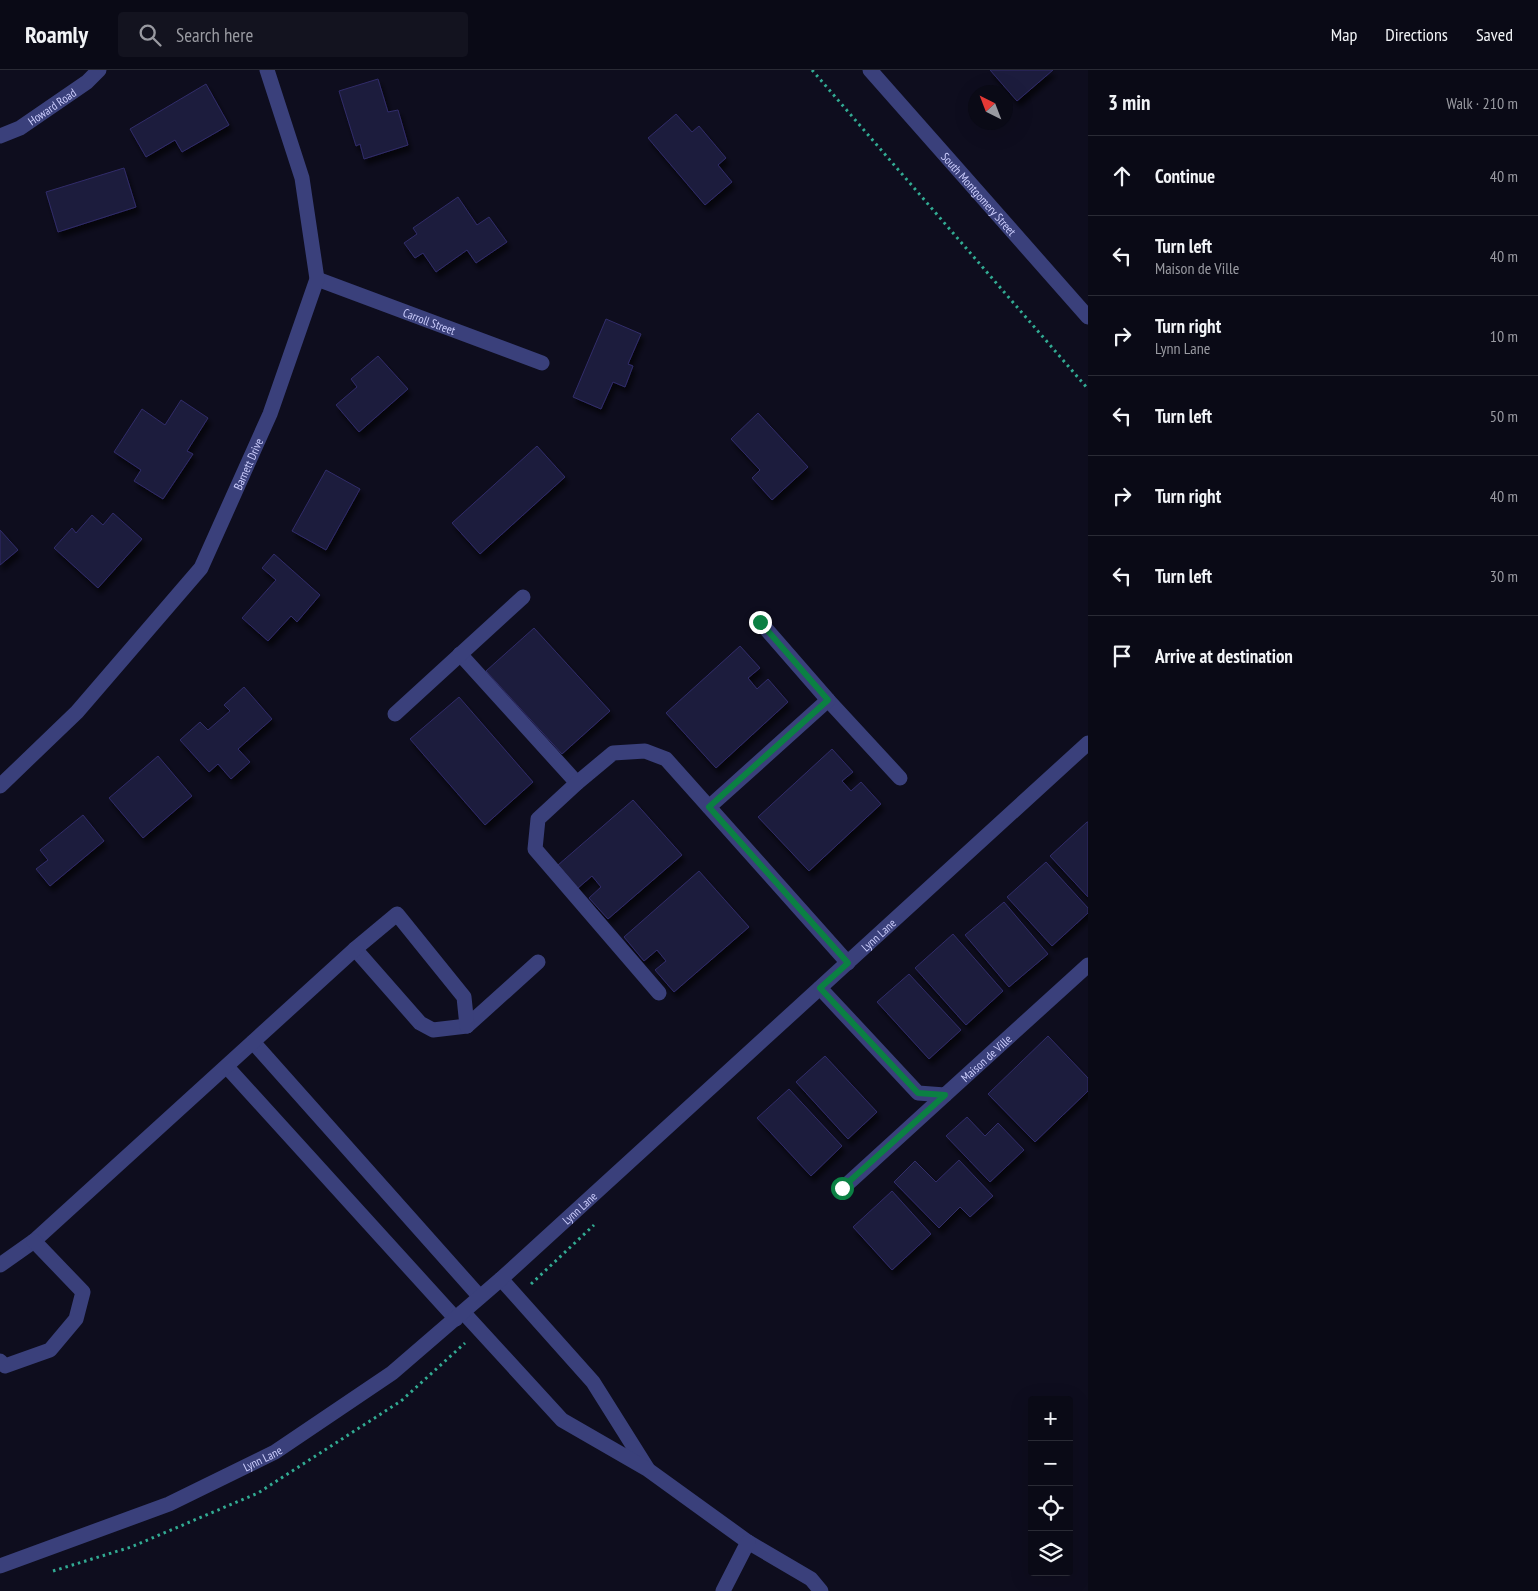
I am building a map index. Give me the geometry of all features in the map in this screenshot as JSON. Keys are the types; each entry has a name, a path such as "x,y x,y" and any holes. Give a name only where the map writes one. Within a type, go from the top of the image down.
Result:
{"street":[{"name":"Howard Road","path":"0,136 20,128 87,82 99,70"},
{"name":"Barnett Drive","path":"0,786 77,712 202,568 270,414 316,279 302,178 267,70"},
{"name":"South Montgomery Street","path":"872,71 1088,316"},
{"name":"Carroll Street","path":"316,279 542,363"},
{"path":"395,714 523,597"},
{"path":"760,622 900,778"},
{"path":"460,654 577,782"},
{"path":"709,807 828,700"},
{"name":"Lynn Lane","path":"0,1566 169,1504 275,1452 392,1373 501,1279 1088,743"},
{"path":"659,993 535,849 538,819 577,782 613,753 645,751 666,759 848,963"},
{"path":"0,1265 34,1241 355,949 397,914 464,996 466,1026"},
{"path":"355,949 420,1023 433,1030 466,1026 538,962"},
{"name":"Maison de Ville","path":"842,1188 1088,965"},
{"path":"820,988 918,1093 945,1095"},
{"path":"254,1042 480,1297"},
{"path":"227,1067 459,1315 562,1420 647,1469 748,1542 811,1579 821,1591"},
{"path":"0,1360 6,1366 50,1350 76,1319 83,1292 34,1241"},
{"path":"501,1279 593,1382 647,1469"},
{"path":"723,1591 748,1542"}],"path":[{"path":"812,70 1088,389"}],"building":[{"path":"990,70 1053,70 1017,101 1013,96 1013,85 1003,85"},
{"path":"378,79 388,112 398,110 408,145 364,159 360,144 356,146 339,91"},
{"path":"206,84 229,125 182,152 175,140 146,157 130,129"},
{"path":"676,114 692,132 699,126 726,158 718,165 732,182 705,205 648,138"},
{"path":"124,168 136,207 58,232 46,192"},
{"path":"458,197 477,225 489,217 507,242 476,263 467,250 436,272 423,253 415,258 404,243 417,234 413,228"},
{"path":"606,319 641,334 628,364 633,366 625,387 613,382 601,409 573,397"},
{"path":"378,356 408,389 359,432 336,405 357,387 351,379"},
{"path":"181,400 208,418 187,451 193,454 163,499 134,481 141,470 114,452 142,409 165,425"},
{"path":"758,413 808,467 772,500 752,478 760,470 731,439"},
{"path":"537,446 565,477 480,554 452,523"},
{"path":"326,470 360,489 326,550 292,531"},
{"path":"113,513 142,539 98,588 54,548 72,528 76,533 92,515 103,525"},
{"path":"0,530 18,550 0,565"},
{"path":"274,554 320,595 297,622 291,616 268,641 242,618 276,580 262,568"},
{"path":"534,628 610,711 562,754 486,671"},
{"path":"740,646 760,668 748,678 757,689 768,679 788,702 716,768 666,713"},
{"path":"244,687 272,719 238,749 250,762 231,779 218,764 209,772 180,740 200,722 208,730 230,711 224,705"},
{"path":"459,697 533,782 485,825 410,739"},
{"path":"832,749 853,772 842,781 851,791 861,782 881,804 809,871 758,817"},
{"path":"158,756 192,796 143,838 109,798"},
{"path":"633,800 682,855 608,919 589,898 601,887 592,876 578,888 558,865"},
{"path":"83,815 104,841 50,886 36,869 48,860 40,850"},
{"path":"1088,822 1088,897 1050,856"},
{"path":"1046,862 1088,908 1088,913 1052,946 1007,897"},
{"path":"699,871 749,927 674,992 655,970 666,961 657,950 644,961 624,937"},
{"path":"1004,902 1048,954 1009,987 965,935"},
{"path":"953,934 1003,991 966,1025 915,968"},
{"path":"909,974 961,1030 929,1059 877,1002"},
{"path":"1048,1036 1088,1078 1088,1091 1035,1142 988,1094"},
{"path":"825,1056 877,1112 848,1139 796,1082"},
{"path":"789,1089 842,1146 811,1176 757,1118"},
{"path":"967,1117 985,1136 998,1123 1024,1150 990,1182 946,1136"},
{"path":"959,1160 993,1196 970,1217 960,1207 939,1228 894,1182 915,1161 936,1182"},
{"path":"892,1191 931,1234 892,1270 853,1227"}],"route":[{"path":"760,622 828,700 709,807 848,963 820,988 918,1093 945,1095 842,1188"}]}
